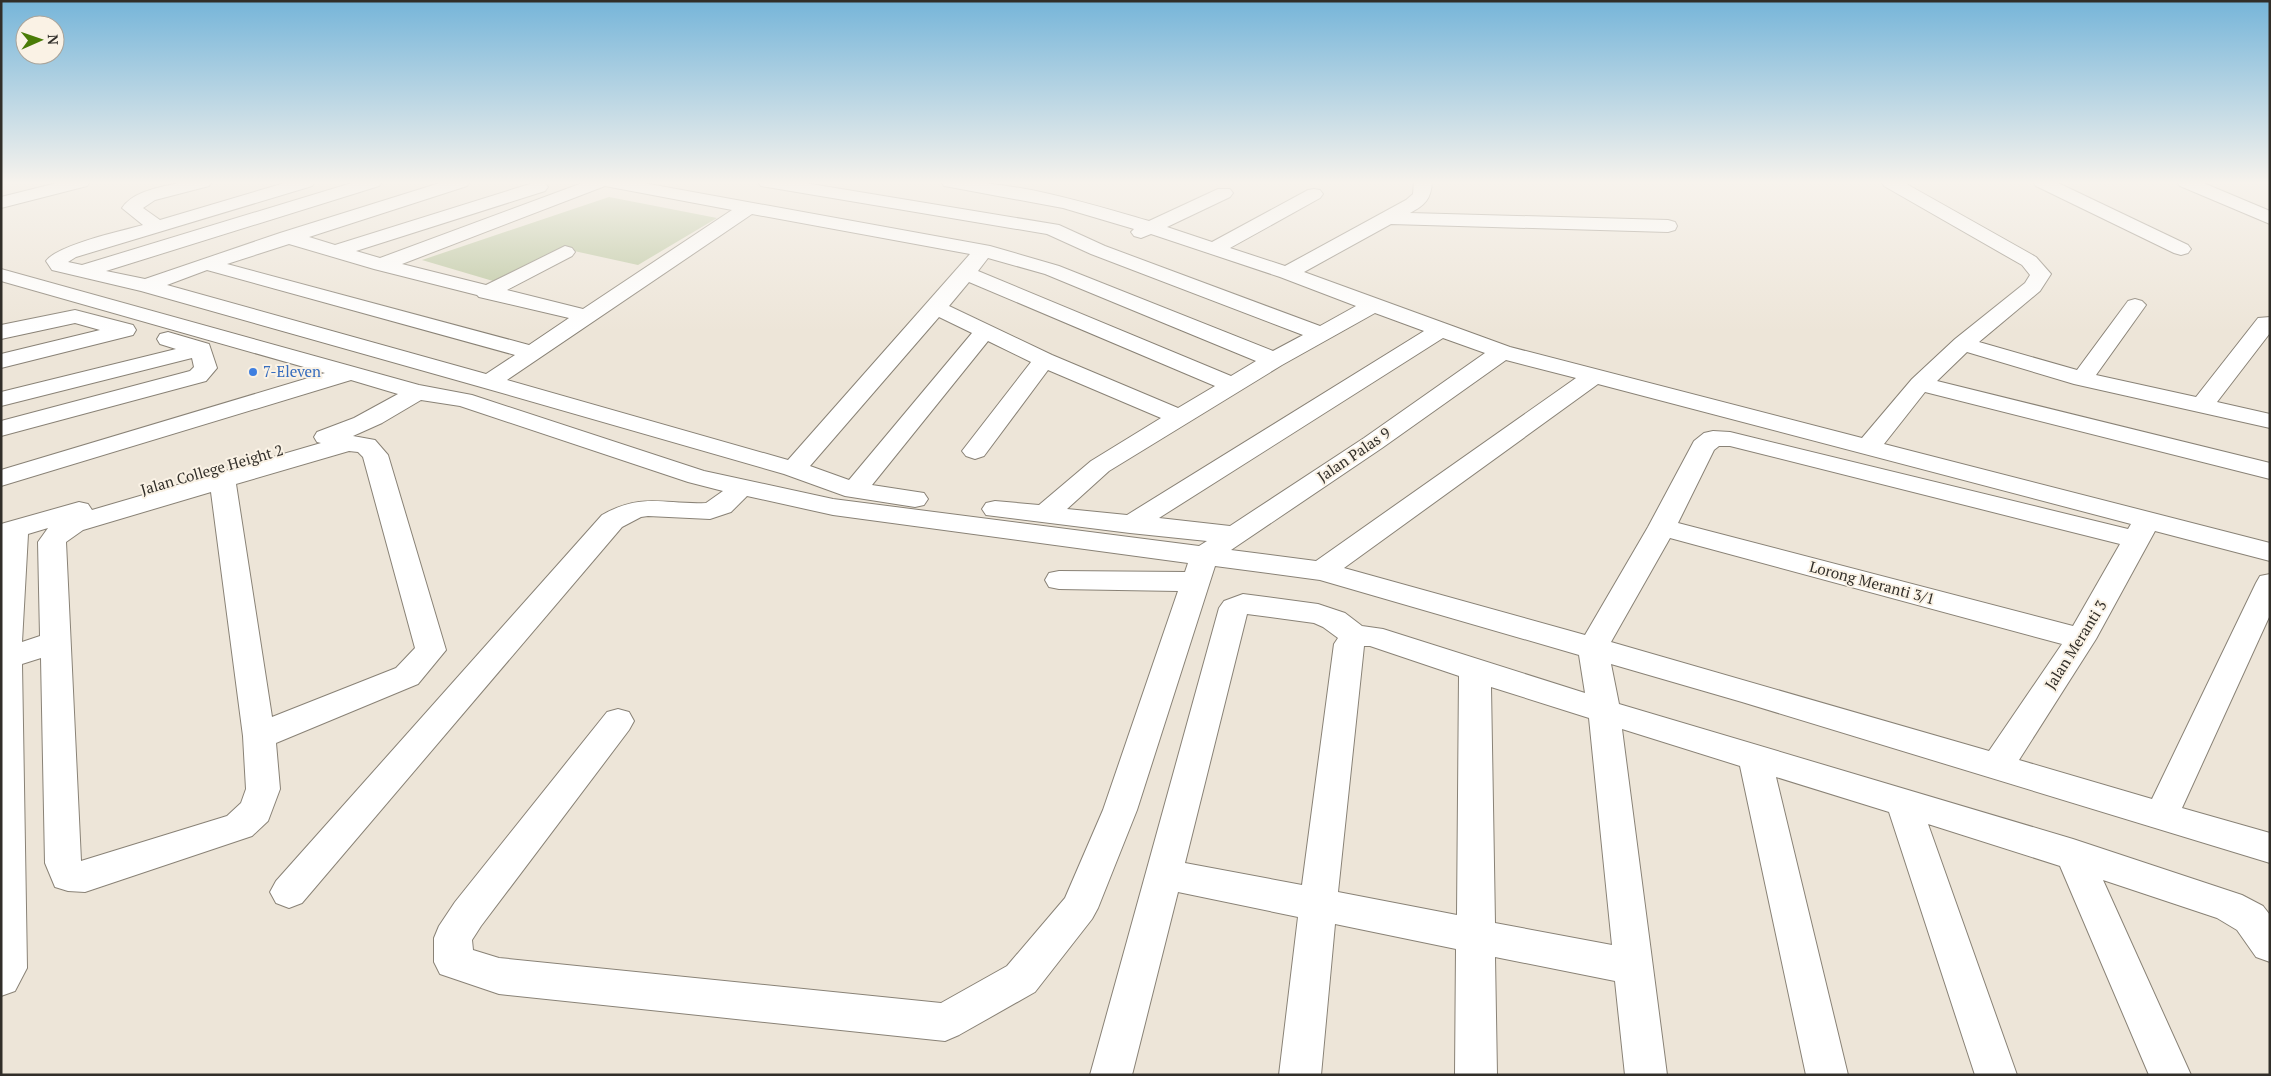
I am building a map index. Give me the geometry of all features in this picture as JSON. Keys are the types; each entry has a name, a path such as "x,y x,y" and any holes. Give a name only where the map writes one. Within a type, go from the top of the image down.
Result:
{"street":[{"path":"137,232 69,253 56,261 59,266 146,286 488,382 793,469 854,490 940,504 1235,535"},
{"path":"80,272 201,232"},
{"path":"146,286 302,232"},
{"path":"334,252 396,232"},
{"path":"381,265 468,232"},
{"path":"488,382 711,232"},
{"path":"888,232 983,250 1052,270 1274,360"},
{"path":"1059,232 1098,250 1322,334"},
{"path":"1052,270 1141,232"},
{"path":"1163,232 1287,273 1371,306 1442,329 1502,352 1868,446 2142,530"},
{"path":"1213,249 1244,232"},
{"path":"1287,273 1361,232"},
{"path":"1868,446 1920,384 1963,344 2033,287 2041,274 2029,261 1978,232"},
{"path":"2146,232 2181,249"},
{"path":"287,237 381,265 585,316"},
{"path":"793,469 813,449 966,273 983,250"},
{"path":"486,292 565,252"},
{"path":"206,264 534,352"},
{"path":"966,273 1233,385"},
{"path":"1,275 417,392 464,400 697,477 740,488 832,507 1199,568"},
{"path":"2082,380 2136,305"},
{"path":"1044,515 1100,466 1274,360 1371,306"},
{"path":"936,307 1044,360 1178,418"},
{"path":"1,332 63,318 84,318 201,349"},
{"path":"2202,406 2266,324"},
{"path":"1130,525 1442,329"},
{"path":"1,361 126,330"},
{"path":"854,490 985,331"},
{"path":"1,399 201,349 229,338"},
{"path":"1963,344 2082,380 2270,421"},
{"path":"1,429 198,376 206,368 201,349"},
{"name":"Jalan Palas 9","path":"1199,568 1235,535 1373,443 1502,352"},
{"path":"975,451 1044,360"},
{"path":"1,478 351,373"},
{"path":"1321,571 1594,376"},
{"path":"1920,384 2270,472"},
{"name":"Jalan College Height 2","path":"8,531 357,428 388,412 417,392"},
{"path":"1646,1075 1604,712 1593,648 1662,527 1703,446 1713,438 1730,439 2142,530 2270,552"},
{"path":"222,480 259,736 263,789 256,811 239,826 85,877 68,876 63,863 52,542 58,533 73,524 222,480 348,443 366,445 375,454 431,650 407,676 259,736"},
{"path":"289,892 612,521 630,510 643,507 712,511 724,504 740,488"},
{"name":"Lorong Meranti 3/1","path":"1662,527 2081,639"},
{"name":"Jalan Meranti 3","path":"1997,766 2081,639 2142,530"},
{"path":"1,978 7,968 3,823 4,660 10,613 6,591 8,531"},
{"path":"618,720 468,914 453,938 454,962 499,976 946,1022 1021,979 1079,908 1120,810 1199,568"},
{"path":"1059,580 1199,568 1321,571 1593,648 2270,848"},
{"path":"2161,816 2270,583"},
{"path":"1111,1075 1234,608 1243,604 1318,614 1334,620 1356,636 1372,636 1474,671 1604,712 2072,854 2229,906 2250,918 2270,945"},
{"path":"1300,1075 1349,644 1356,636"},
{"path":"4,660 55,642"},
{"path":"1474,671 1476,1075"},
{"path":"1755,758 1827,1075"},
{"path":"1903,803 1996,1075"},
{"path":"2072,854 2170,1075"},
{"path":"1164,874 1633,967"}],"green space":[{"path":"504,232 693,232 638,265 565,249 493,281 422,260"}],"place":[{"name":"7-Eleven","path":"253,372"}]}
